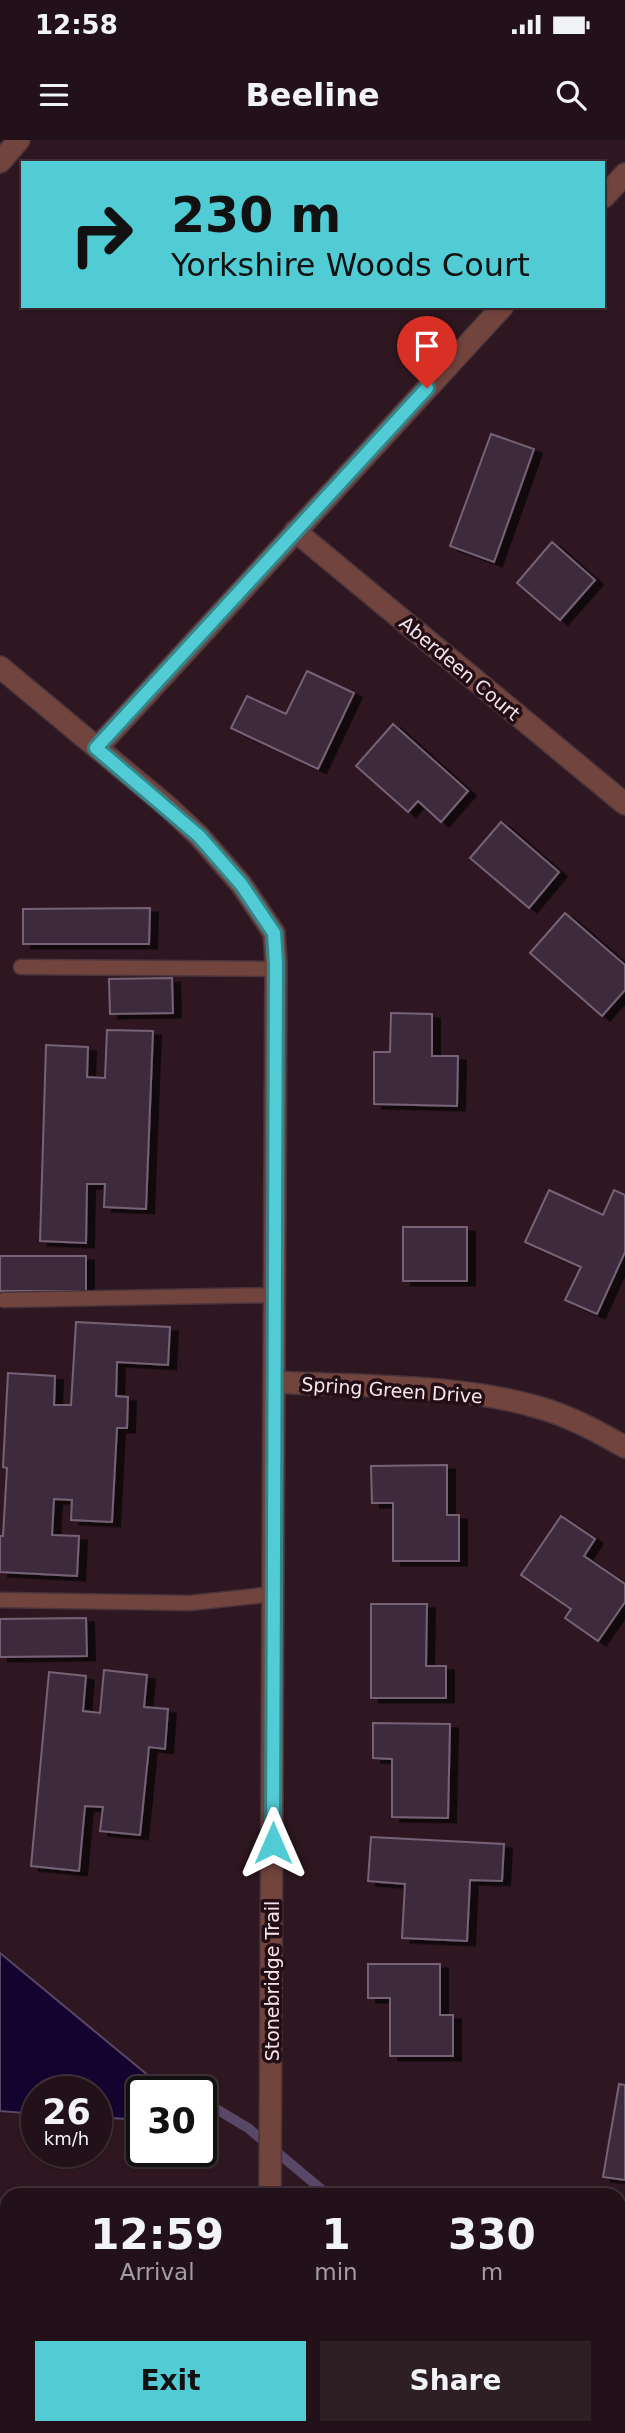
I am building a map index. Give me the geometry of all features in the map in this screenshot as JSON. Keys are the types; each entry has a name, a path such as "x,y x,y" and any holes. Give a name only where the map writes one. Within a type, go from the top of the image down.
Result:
{"street":[{"path":"0,162 19,140"},
{"path":"605,196 625,174"},
{"path":"96,748 501,308"},
{"name":"Aberdeen Court","path":"295,531 625,804"},
{"name":"Stonebridge Trail","path":"0,667 199,836 241,884 274,933 275,1382 270,2188"},
{"name":"Spring Green Drive","path":"275,1382 457,1391 508,1399 573,1419 625,1447"}],"lane":[{"path":"21,967 276,969"},
{"path":"4,1300 275,1296"},
{"path":"0,1600 190,1603 274,1594"}],"shaded area":[{"path":"0,1953 149,2076 126,2076 126,2119 112,2118 112,2076 21,2076 21,2113 0,2111"}],"building":[{"path":"491,434 534,449 494,562 450,546"},
{"path":"552,542 595,580 560,620 517,583"},
{"path":"307,671 354,693 318,769 231,728 247,696 286,714"},
{"path":"393,724 468,791 441,822 418,801 408,812 356,766"},
{"path":"501,822 559,872 529,908 470,858"},
{"path":"150,908 149,944 23,944 23,909"},
{"path":"565,913 625,965 625,990 602,1016 530,953"},
{"path":"172,978 173,1013 110,1014 109,979"},
{"path":"391,1013 432,1014 432,1056 458,1056 457,1106 374,1104 374,1052 390,1052"},
{"path":"107,1030 153,1031 146,1209 104,1207 105,1184 87,1184 86,1243 40,1241 46,1045 88,1047 87,1077 105,1078"},
{"path":"549,1190 603,1215 614,1190 625,1195 625,1252 597,1314 565,1300 581,1267 525,1242"},
{"path":"403,1227 467,1227 467,1281 403,1281"},
{"path":"0,1256 86,1256 86,1291 0,1291"},
{"path":"76,1322 170,1327 168,1365 117,1362 116,1396 128,1397 127,1428 117,1428 112,1522 71,1520 72,1500 54,1499 52,1535 79,1536 77,1576 0,1572 0,1536 3,1536 7,1468 3,1467 8,1373 55,1376 54,1405 71,1405"},
{"path":"447,1465 447,1515 459,1515 459,1561 393,1561 393,1503 372,1503 371,1466"},
{"path":"561,1516 595,1539 584,1556 625,1584 625,1602 598,1641 565,1618 571,1609 521,1575"},
{"path":"371,1604 427,1604 426,1666 446,1666 446,1698 371,1698"},
{"path":"86,1618 87,1656 0,1657 0,1619"},
{"path":"104,1670 147,1675 144,1707 168,1709 165,1749 149,1747 140,1835 100,1831 103,1807 85,1806 79,1871 31,1866 49,1672 86,1676 83,1711 100,1713"},
{"path":"373,1723 450,1724 448,1818 392,1817 392,1759 373,1758"},
{"path":"371,1837 504,1844 502,1881 470,1880 467,1941 402,1938 405,1884 368,1881"},
{"path":"368,1964 440,1964 440,2015 453,2015 453,2056 390,2056 390,1998 368,1998"},
{"path":"619,2084 625,2085 625,2180 603,2177"}],"waterway":[{"path":"217,2110 248,2128 320,2188"}],"route":[{"path":"273,1843 274,933 241,884 199,836 96,748 427,388"}]}
